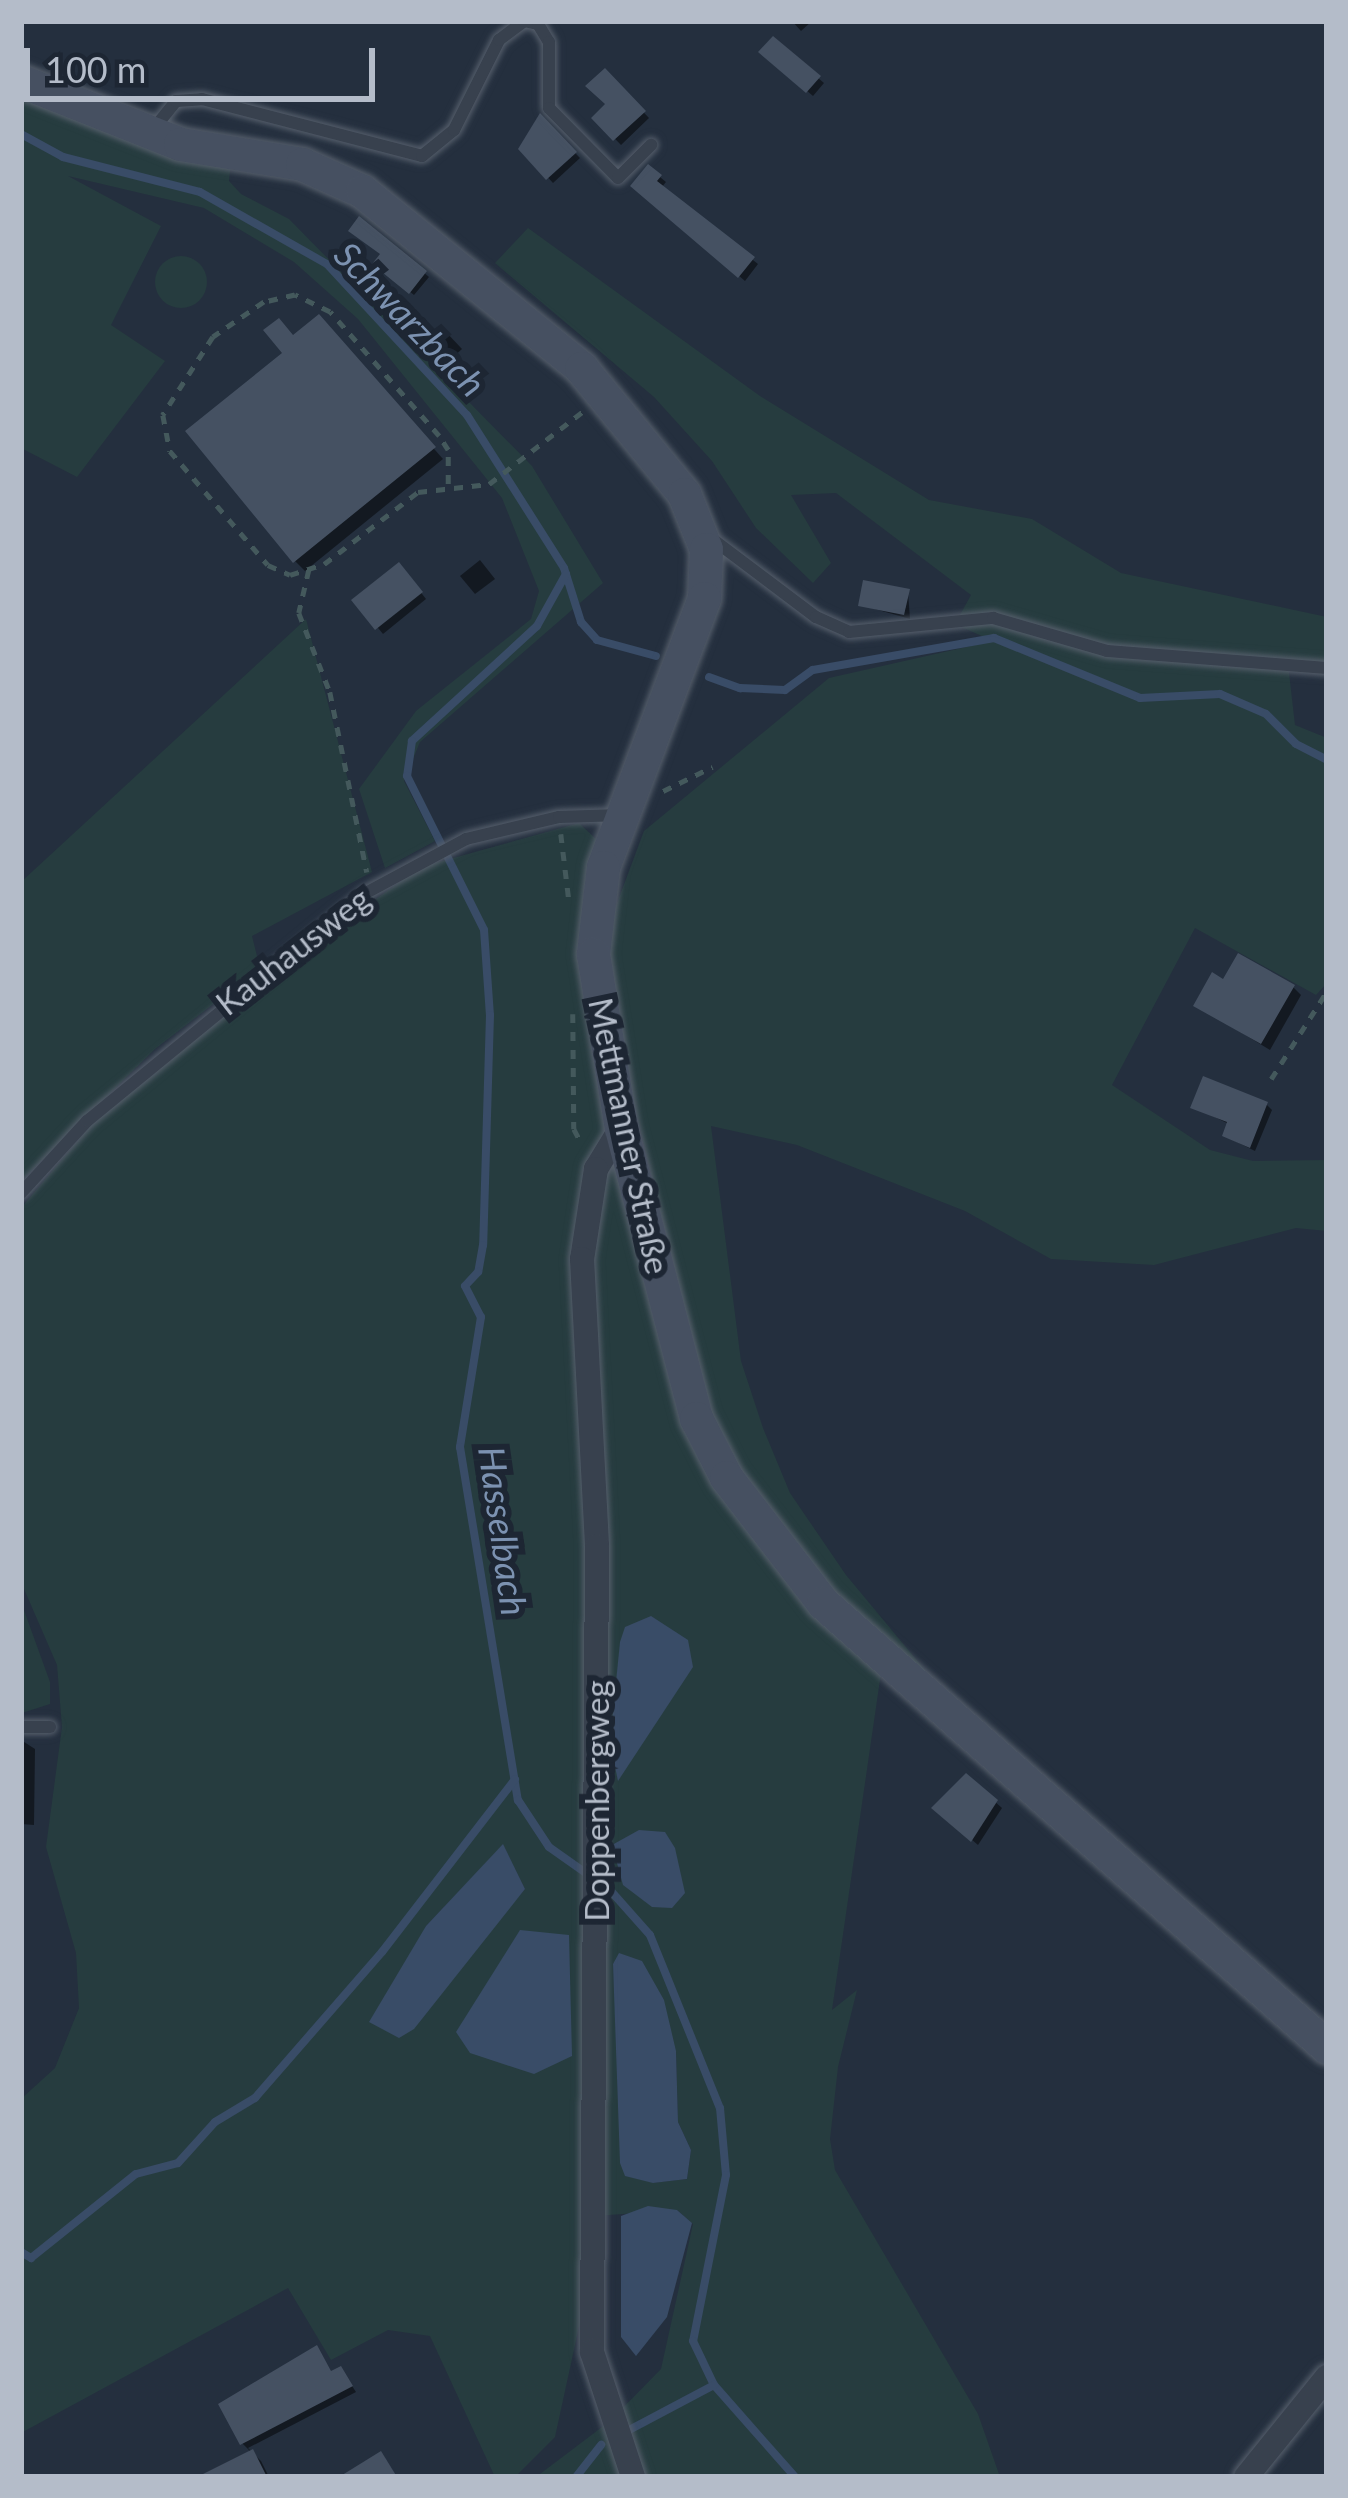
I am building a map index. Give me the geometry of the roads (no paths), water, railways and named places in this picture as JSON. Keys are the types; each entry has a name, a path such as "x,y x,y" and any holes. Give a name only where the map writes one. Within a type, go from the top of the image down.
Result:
{"main road":[{"name":"Mettmanner Straße","path":"21,81 150,133 302,164 362,191 606,393 666,468 701,531 704,598 621,814 597,894 593,954 621,1128 696,1418 770,1540 860,1639 1327,2047"}],"street":[{"name":"Doppenbergweg","path":"621,1128 596,1169 582,1259 597,1546 592,2352 633,2477"},
{"path":"1246,2477 1327,2378"}],"lane":[{"path":"150,133 176,101 202,99 422,156 454,130 499,40 524,21 538,24 549,42 548,108 618,178 651,145"},
{"path":"701,531 816,617 849,632 993,617 1107,652 1327,668"},
{"name":"Kauhausweg","path":"21,1193 87,1121 372,889 466,839 559,817 621,814"},
{"path":"21,1727 50,1727"}],"water":[{"path":"651,1616 688,1640 693,1667 618,1781 610,1742 620,1642 625,1627"},
{"path":"639,1830 665,1832 675,1848 685,1893 672,1908 652,1907 623,1885 612,1845"},
{"path":"503,1844 525,1889 414,2029 399,2038 369,2022 426,1926"},
{"path":"520,1930 569,1935 572,2056 534,2074 470,2053 456,2032"},
{"path":"619,1953 642,1961 664,2000 676,2051 678,2122 691,2150 687,2179 653,2183 625,2176 620,2163 613,1964"},
{"path":"648,2206 677,2210 692,2223 667,2317 636,2356 621,2337 621,2216"}],"waterway":[{"name":"Schwarzbach","path":"21,134 63,157 200,192 327,264 467,415 564,568 581,622 597,640 656,656"},
{"name":"Hasselbach","path":"566,574 537,626 412,741 407,776 484,930 490,1015 483,1245 478,1272 465,1286 481,1317 460,1447 518,1800 549,1847 610,1890 650,1935 720,2108 726,2175 693,2341 714,2385 795,2477"},
{"name":"Schwarzbach","path":"709,677 740,688 785,690 813,670 994,638 1140,698 1220,694 1266,714 1296,744 1327,760"},
{"path":"21,2252 31,2258 136,2174 178,2163 215,2122 255,2098 382,1952 515,1779"},
{"path":"631,2429 714,2385"},
{"path":"576,2477 601,2445"}]}
